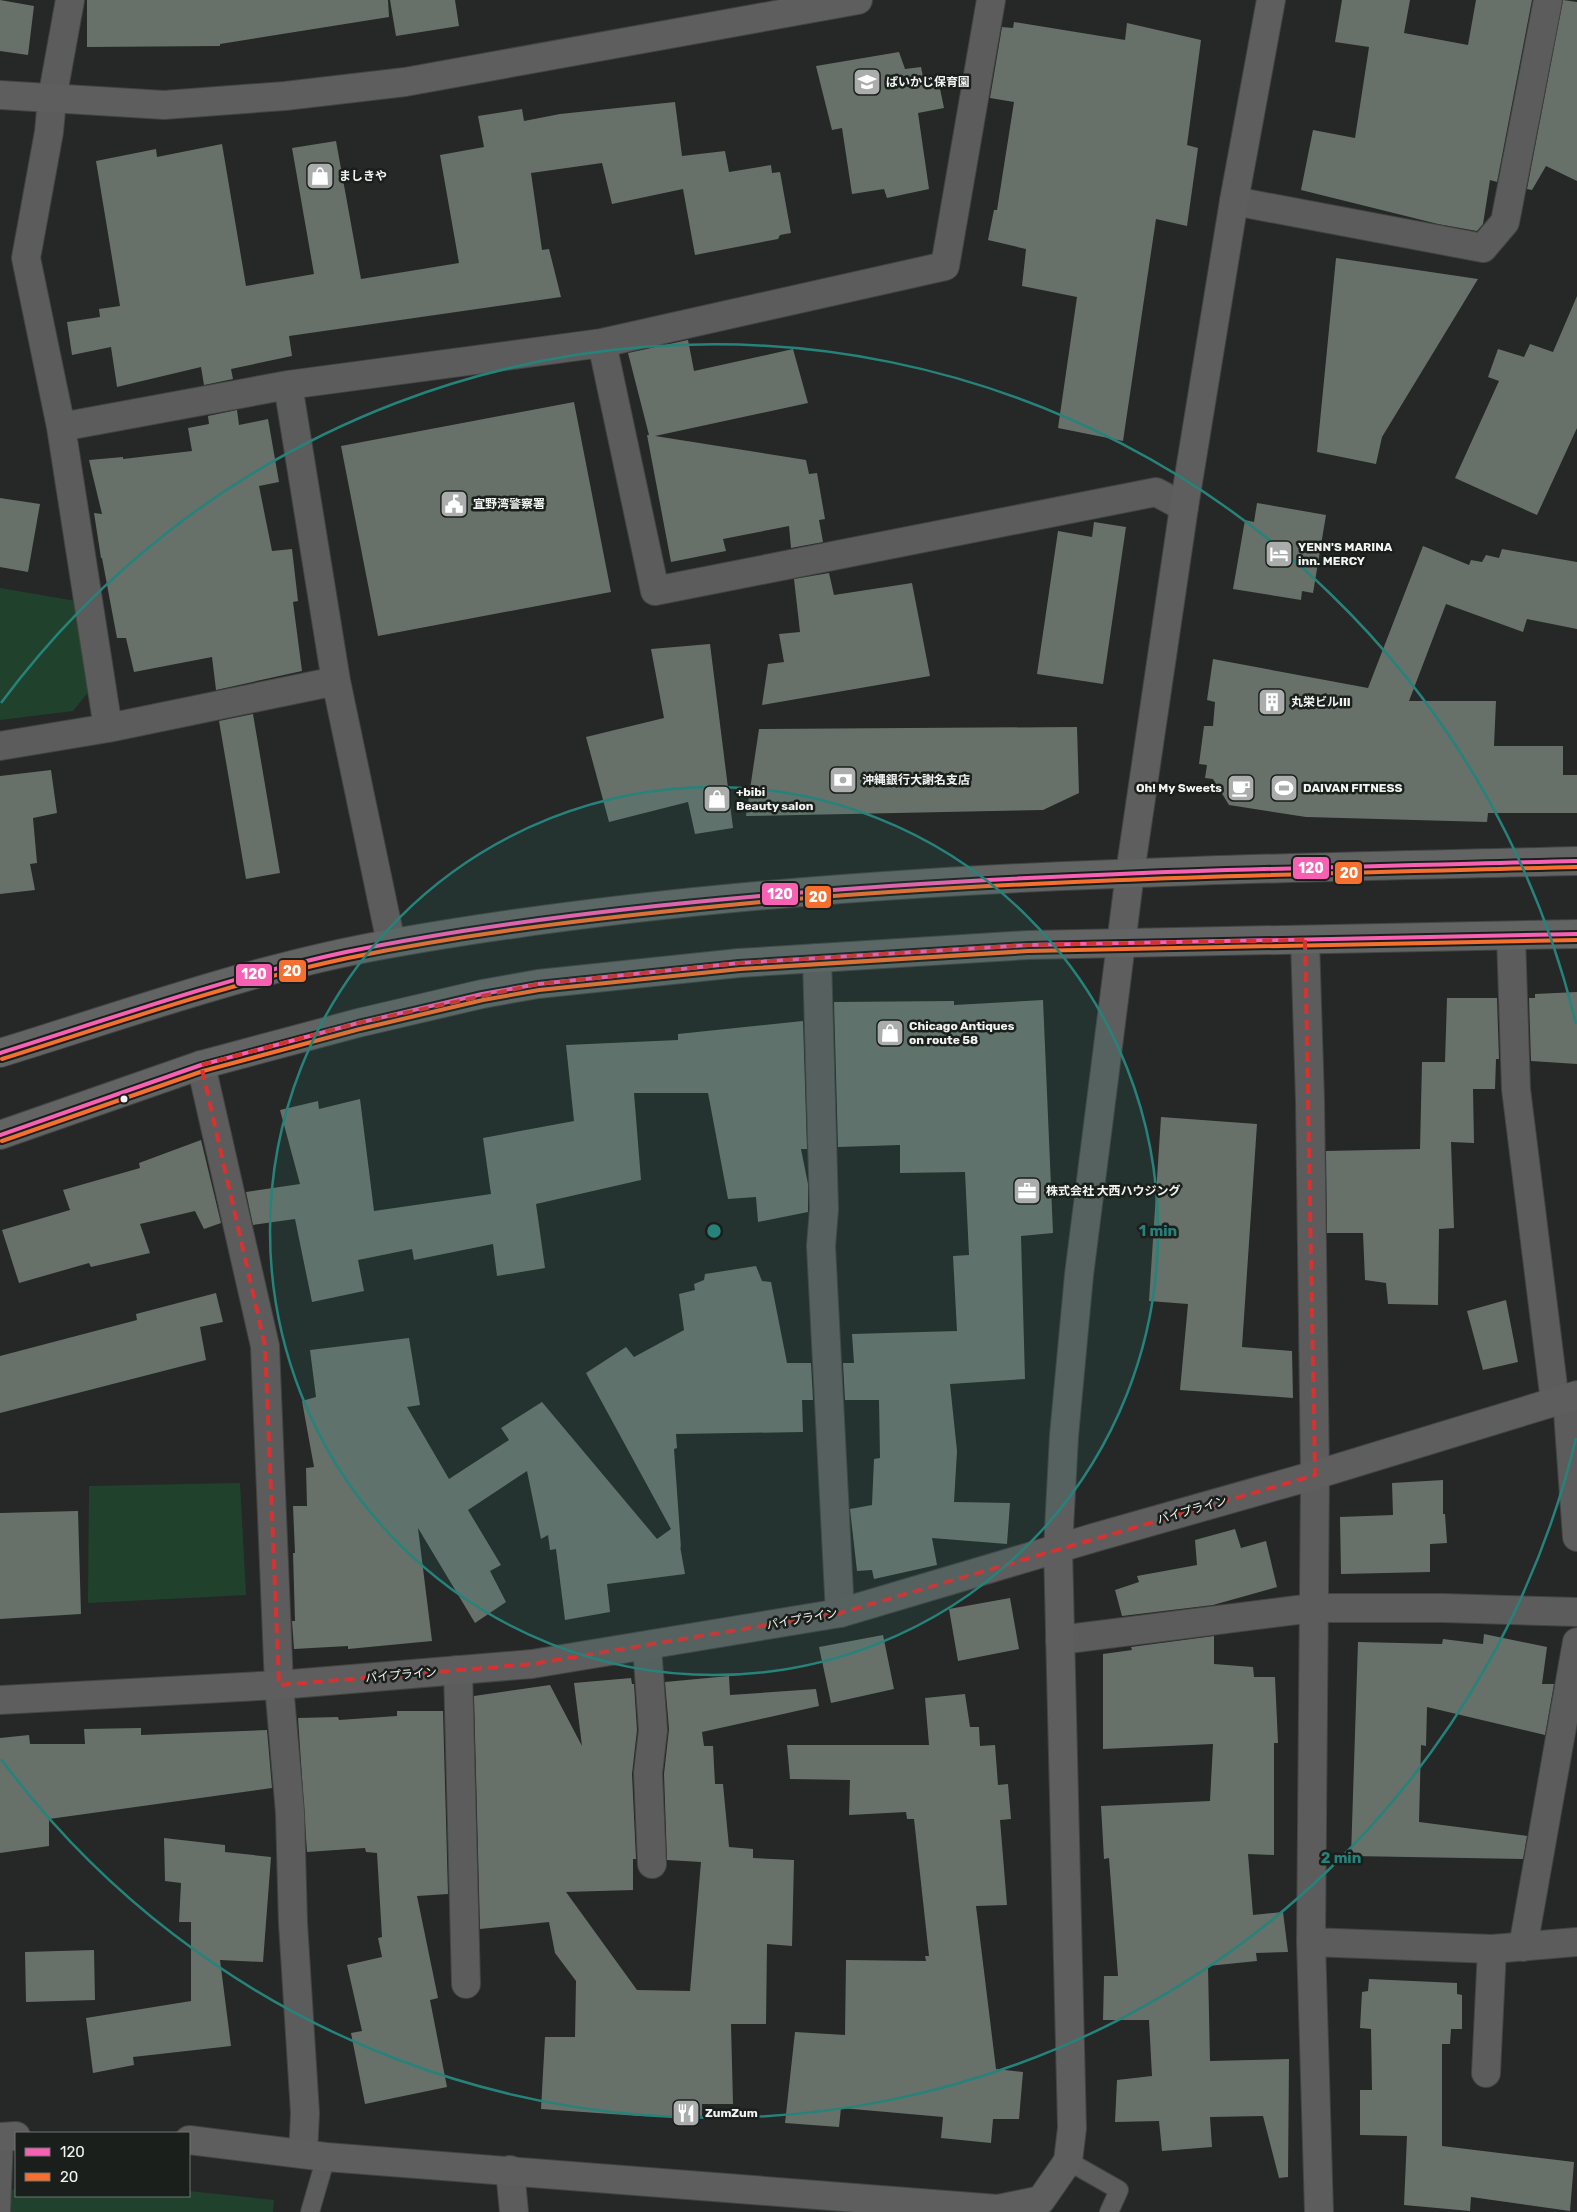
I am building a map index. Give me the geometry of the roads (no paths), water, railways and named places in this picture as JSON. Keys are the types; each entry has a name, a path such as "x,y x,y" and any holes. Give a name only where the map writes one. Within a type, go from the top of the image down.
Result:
{"highway":[{"path":"0,1053 278,969 391,943 568,915 775,894 1020,877 1577,861"},
{"path":"0,1135 201,1065 358,1023 482,994 538,984 739,963 1028,945 1577,934"}],"street":[{"path":"70,0 26,258 61,427 108,728"},
{"path":"0,95 164,105 285,96 405,82 858,0"},
{"path":"61,427 288,385 602,343 945,266 991,0"},
{"path":"190,2140 315,2156 998,2209 1041,2200 1068,2161 1072,2128 1058,1548 1064,1436 1078,1284 1130,873 1184,507 1234,201 1271,0"},
{"path":"1234,201 1483,248 1505,222 1548,0"},
{"path":"602,343 655,591 1156,492 1184,507"},
{"path":"288,385 336,681 391,943"},
{"path":"0,746 108,728 336,681"},
{"path":"1510,936 1516,1089 1566,1398 1577,1537"},
{"path":"1305,940 1310,1100 1315,1475 1311,1942 1318,2212"},
{"path":"817,958 824,1209 820,1246 840,1613"},
{"path":"201,1065 265,1346 278,1685 290,1813 293,1923 306,2113 315,2156"},
{"name":"パイプライン","path":"0,1700 278,1685 532,1664 840,1613 1058,1548 1315,1475 1566,1398"},
{"path":"1060,1640 1313,1608 1443,1608 1577,1612"},
{"path":"1523,1947 1577,1642"},
{"path":"647,1646 653,1730 648,1773 652,1864"},
{"path":"458,1670 466,1984"},
{"path":"1311,1942 1492,1949 1577,1942"},
{"path":"1486,2073 1492,1949"},
{"path":"510,2170 514,2212"}],"lane":[{"path":"1,2212 7,2137"},
{"path":"310,2212 315,2156"},
{"path":"1068,2161 1120,2190 1109,2212"}],"place":[{"name":"ぱいかじ保育園","path":"867,82"},
{"name":"ましきや","path":"320,176"},
{"name":"宜野湾警察署","path":"454,504"},
{"name":"YENN'S MARINA inn. MERCY","path":"1279,554"},
{"name":"丸栄ビルIII","path":"1272,702"},
{"name":"沖縄銀行大謝名支店","path":"843,780"},
{"name":"Oh! My Sweets","path":"1241,788"},
{"name":"DAIVAN FITNESS","path":"1284,788"},
{"name":"+bibi Beauty salon","path":"717,799"},
{"name":"Chicago Antiques on route 58","path":"890,1033"},
{"name":"株式会社 大西ハウジング","path":"1027,1191"},
{"name":"ZumZum","path":"686,2113"}]}
